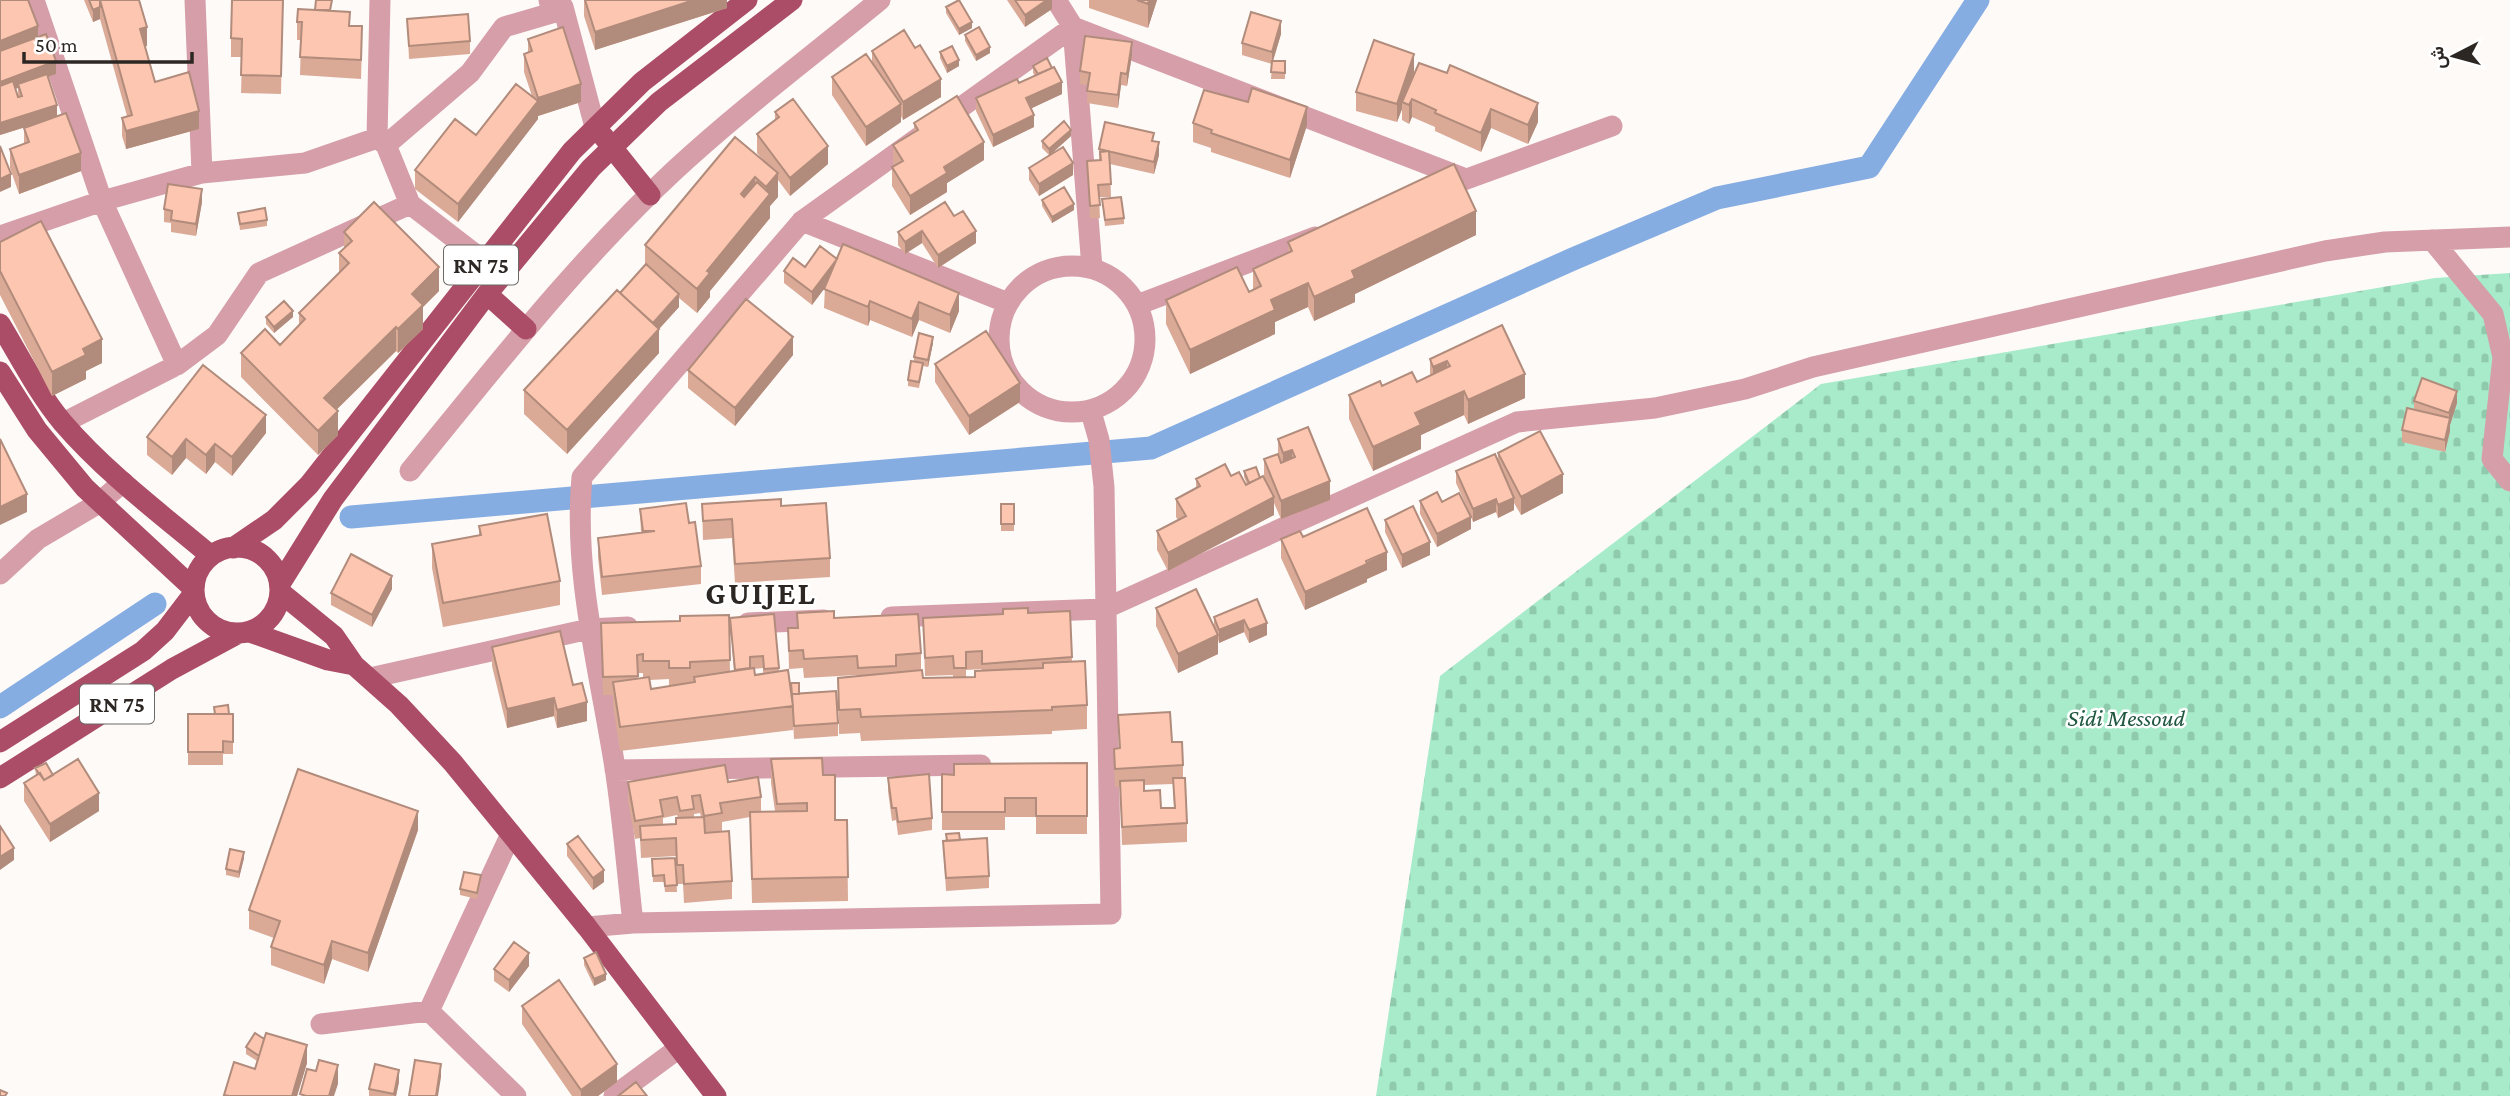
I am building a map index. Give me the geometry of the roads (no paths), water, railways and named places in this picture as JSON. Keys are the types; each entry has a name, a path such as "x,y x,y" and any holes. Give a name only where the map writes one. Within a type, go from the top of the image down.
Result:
{"main road":[{"name":"RN 75","path":"233,548 274,520 309,485 551,176 595,127 667,62 747,0"},
{"name":"RN 75","path":"280,588 333,499 487,294 611,147 684,81 792,0"},
{"path":"595,127 650,195"},
{"path":"487,294 526,329"},
{"path":"0,324 43,397 63,423 123,482 211,556"},
{"path":"0,372 37,430 99,503 194,591"},
{"path":"362,672 244,633 213,626 197,606 194,591 199,571 211,556 233,548 258,553 268,561 280,588 334,636 362,672 426,733 511,834 587,927 716,1096"},
{"path":"244,633 271,617 280,588"},
{"name":"RN 75","path":"0,741 143,651 166,631 194,591"},
{"name":"RN 75","path":"0,778 156,679 244,633"}],"street":[{"path":"34,0 102,201 177,365"},
{"path":"195,0 202,173"},
{"path":"380,0 382,142 410,204 484,261"},
{"path":"410,471 526,329 650,195 701,147 880,0"},
{"path":"1056,0 1073,27 1092,268"},
{"path":"0,236 102,201 202,173 305,163 382,142 470,73 504,27 561,5 595,127"},
{"path":"1073,27 1466,179"},
{"path":"633,922 615,770 589,629 581,522 582,477 802,221 1073,27"},
{"path":"1428,193 1612,126"},
{"path":"63,423 177,365 217,335 259,273 410,204"},
{"path":"802,221 1008,303"},
{"path":"1137,305 1340,227"},
{"path":"867,618 1104,609 1517,422 1655,408 1745,389 1813,367 2325,251 2385,242 2510,237"},
{"path":"2432,240 2493,314 2503,358 2492,459 2510,481"},
{"path":"1078,265 1092,268 1123,285 1137,305 1144,327 1144,351 1137,373 1123,392 1091,412 1057,411 1034,402 1015,385 1003,364 999,340 1002,315 1013,293 1031,277 1054,267 1078,265"},
{"path":"587,927 633,922 1111,914 1100,764 1104,487 1099,440 1091,412"},
{"path":"0,574 38,539 99,503 123,482"},
{"path":"728,623 839,619"},
{"path":"362,672 589,629 645,626"},
{"path":"615,770 998,765"},
{"path":"429,1011 511,834"},
{"path":"321,1024 429,1011"},
{"path":"429,1011 516,1096"},
{"path":"614,1096 679,1048"}],"waterway":[{"path":"351,517 1151,448 1573,259 1717,198 1869,167 1978,0"},
{"path":"0,707 155,604"}],"district":[{"name":"GUIJEL","path":"761,593"}],"park label":[{"name":"Sidi Messoud","path":"2126,717"}]}
